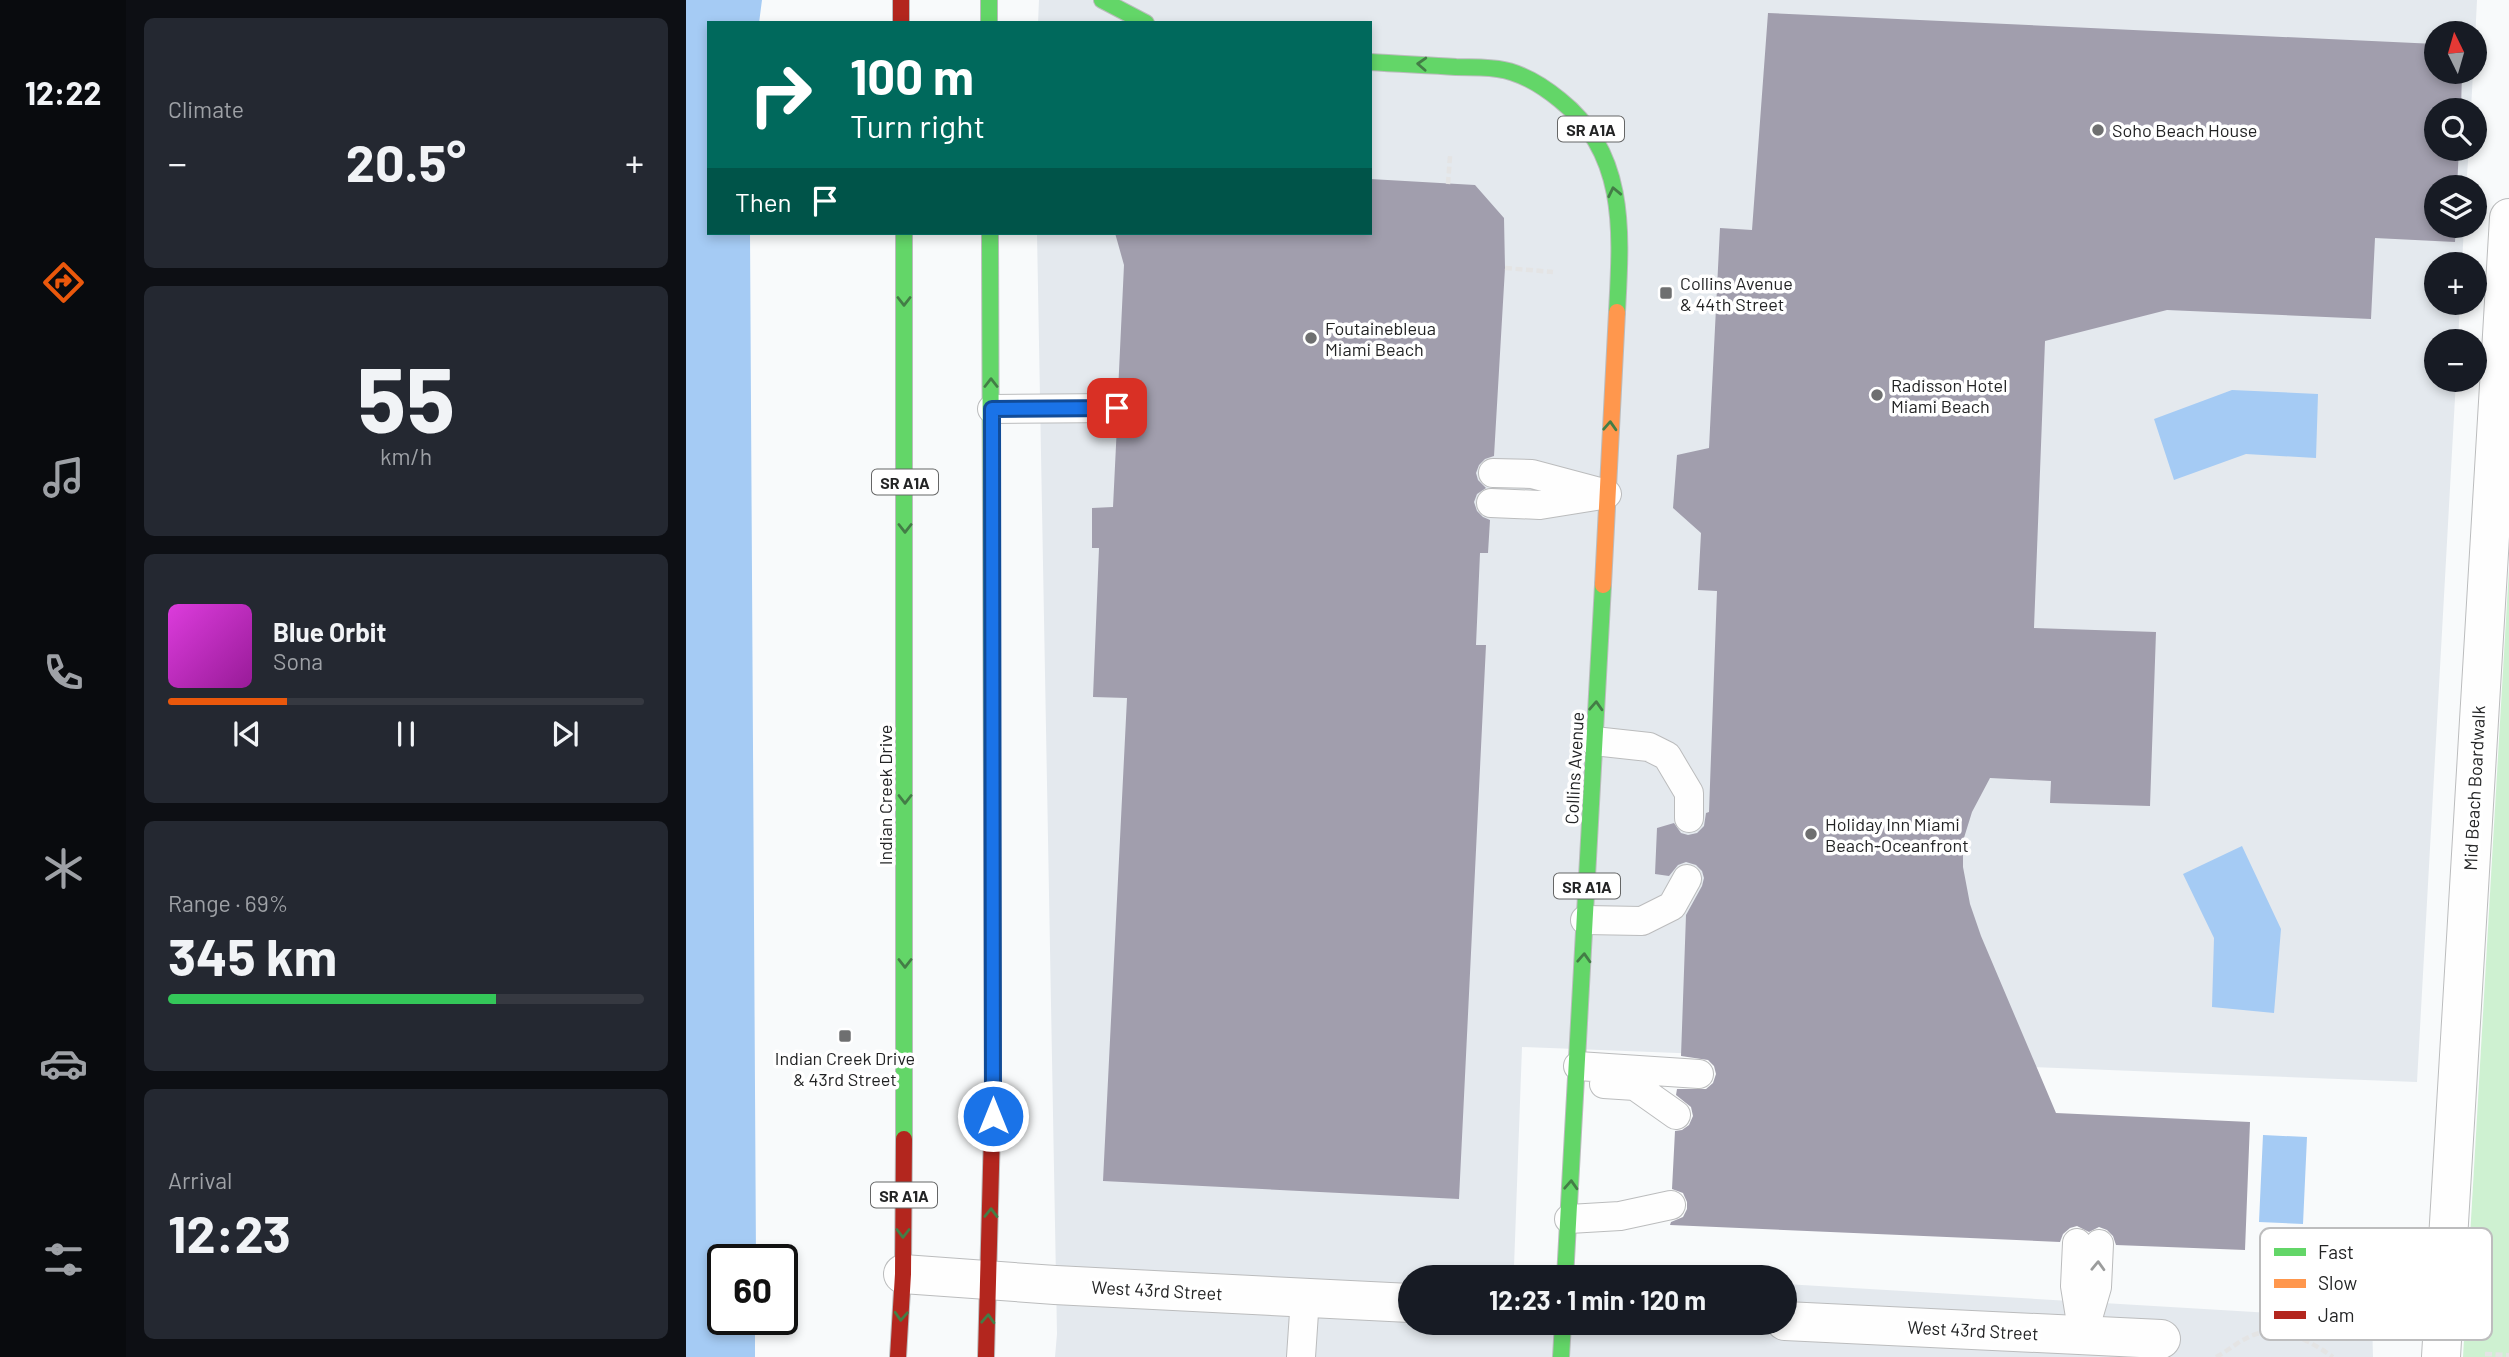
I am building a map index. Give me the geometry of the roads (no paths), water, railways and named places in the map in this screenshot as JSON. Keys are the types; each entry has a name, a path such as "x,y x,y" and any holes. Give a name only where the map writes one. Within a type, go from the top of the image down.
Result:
{"main road":[{"path":"901,0 901,21"},
{"path":"989,0 989,21"},
{"path":"1102,0 1142,21"},
{"name":"Collins Avenue","path":"1372,62 1500,69 1536,84 1568,104 1591,130 1605,158 1615,194 1620,228 1620,260 1578,1074 1565,1265"},
{"name":"Indian Creek Drive","path":"898,1357 903,1274 904,235"},
{"path":"986,1357 993,1143 990,235"},
{"path":"1561,1357 1562,1335"}],"street":[{"name":"Mid Beach Boardwalk","path":"2449,1228 2509,218"},
{"name":"West 43rd Street","path":"903,1274 1398,1302"},
{"name":"West 43rd Street","path":"1797,1322 2161,1339"}],"lane":[{"path":"992,409 1117,408"},
{"path":"1493,473 1532,474 1607,494"},
{"path":"1491,503 1541,505 1607,494"},
{"path":"1594,741 1649,747 1667,756 1689,793 1689,818"},
{"path":"1586,920 1642,921 1672,906 1687,879"},
{"path":"1578,1074 1699,1074"},
{"path":"1578,1074 1635,1086 1676,1115"},
{"path":"1569,1219 1620,1216 1671,1205"},
{"path":"2083,1335 2097,1287 2088,1243"},
{"path":"1301,1357 1304,1298"}],"water":[{"path":"686,0 762,0 759,21 707,21 707,235 750,235 756,1244 707,1244 707,1335 755,1335 755,1357 686,1357"},
{"path":"2232,390 2318,394 2316,458 2246,454 2174,480 2154,419"},
{"path":"2242,846 2281,929 2274,1013 2212,1007 2214,938 2183,874"},
{"path":"2263,1135 2307,1137 2303,1224 2259,1222"}],"place":[{"name":"Soho Beach House","path":"2098,130"},
{"name":"Collins Avenue & 44th Street","path":"1666,293"},
{"name":"Foutainebleua Miami Beach","path":"1311,338"},
{"name":"Radisson Hotel Miami Beach","path":"1877,395"},
{"name":"Holiday Inn Miami Beach-Oceanfront","path":"1811,834"},
{"name":"Indian Creek Drive & 43rd Street","path":"845,1036"}]}
